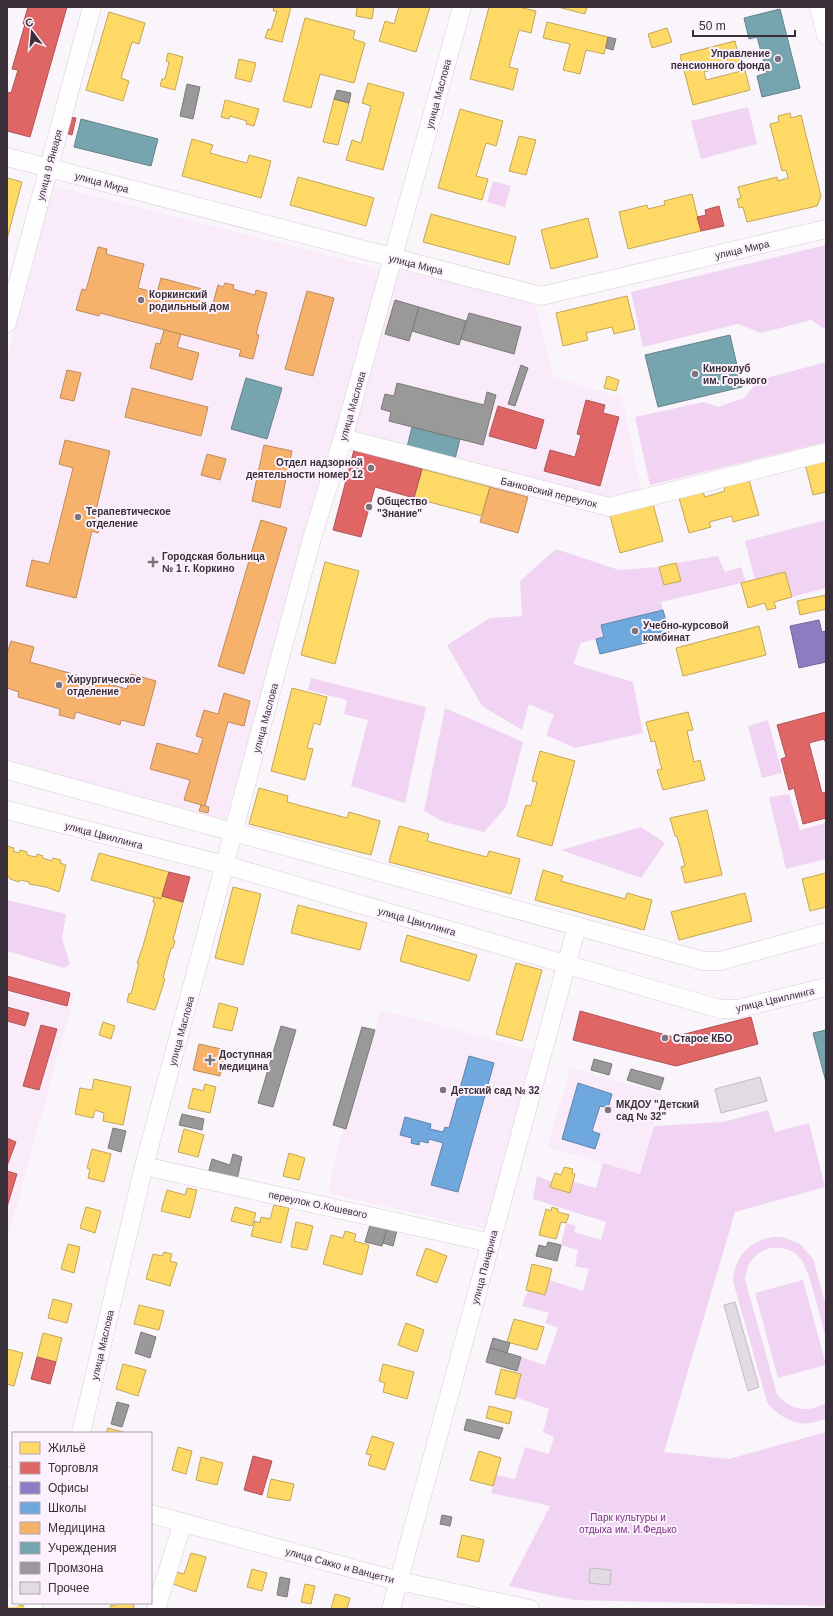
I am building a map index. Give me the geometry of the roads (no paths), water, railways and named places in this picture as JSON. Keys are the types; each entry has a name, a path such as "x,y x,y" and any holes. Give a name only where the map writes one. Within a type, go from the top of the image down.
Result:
{"street":[{"name":"улица 9 Января","path":"7,323 92,7"},
{"name":"улица Маслова","path":"81,1432 144,1166 312,538 343,438 462,7"},
{"path":"819,7 826,35"},
{"name":"улица Мира","path":"7,157 393,259 541,296 826,229"},
{"name":"Банковский переулок","path":"343,438 609,507 826,452"},
{"path":"7,770 704,961 720,961 826,932"},
{"name":"улица Цвиллинга","path":"7,810 225,865 720,1010 737,1009 826,986"},
{"name":"улица Панарина","path":"392,1609 577,926"},
{"name":"переулок О.Кошевого","path":"144,1166 491,1242"},
{"name":"улица Сакко и Ванцетти","path":"152,1514 399,1581 530,1609"},
{"path":"156,1609 183,1522"}],"place":[{"name":"Управление пенсионного фонда","path":"778,59"},
{"name":"Коркинский родильный дом","path":"141,300"},
{"name":"Киноклуб им. Горького","path":"695,374"},
{"name":"Отдел надзорной деятельности номер 12","path":"371,468"},
{"name":"Общество \"Знание\"","path":"369,507"},
{"name":"Терапевтическое отделение","path":"78,517"},
{"name":"Городская больница № 1 г. Коркино","path":"153,562"},
{"name":"Учебно-курсовой комбинат","path":"635,631"},
{"name":"Хирургическое отделение","path":"59,685"},
{"name":"Старое КБО","path":"665,1038"},
{"name":"Доступная медицина","path":"210,1060"},
{"name":"Детский сад № 32","path":"443,1090"},
{"name":"МКДОУ \"Детский сад № 32\"","path":"608,1110"}],"park label":[{"name":"Парк культуры и отдыха им. И.Федько","path":"628,1522"}]}
